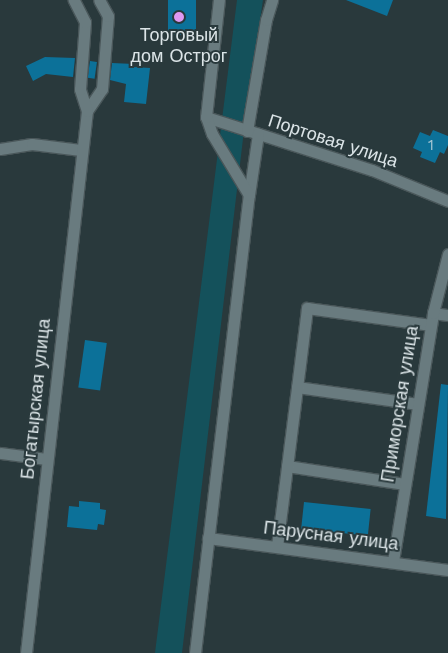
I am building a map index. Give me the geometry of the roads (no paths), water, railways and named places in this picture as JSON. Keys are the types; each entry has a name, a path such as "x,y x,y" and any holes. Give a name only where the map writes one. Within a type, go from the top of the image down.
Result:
{"street":[{"path":"74,0 85,22 80,89 87,111"},
{"path":"87,111 102,89 108,16 99,0"},
{"path":"219,0 206,118 212,134 249,195"},
{"path":"195,653 249,195 253,132 266,20 272,0"},
{"name":"Богатырская улица","path":"26,653 81,150 87,111"},
{"name":"Портовая улица","path":"206,118 372,170 448,201"},
{"path":"0,149 32,144 81,150"},
{"name":"Приморская улица","path":"393,561 433,313 448,254"},
{"path":"277,546 307,308 431,325"},
{"path":"433,313 448,315"},
{"path":"297,387 418,404"},
{"path":"0,453 48,459"},
{"path":"287,466 405,484"},
{"name":"Парусная улица","path":"208,538 393,561 448,570"}],"place":[{"name":"Торговый дом Острог","path":"179,17"}]}
